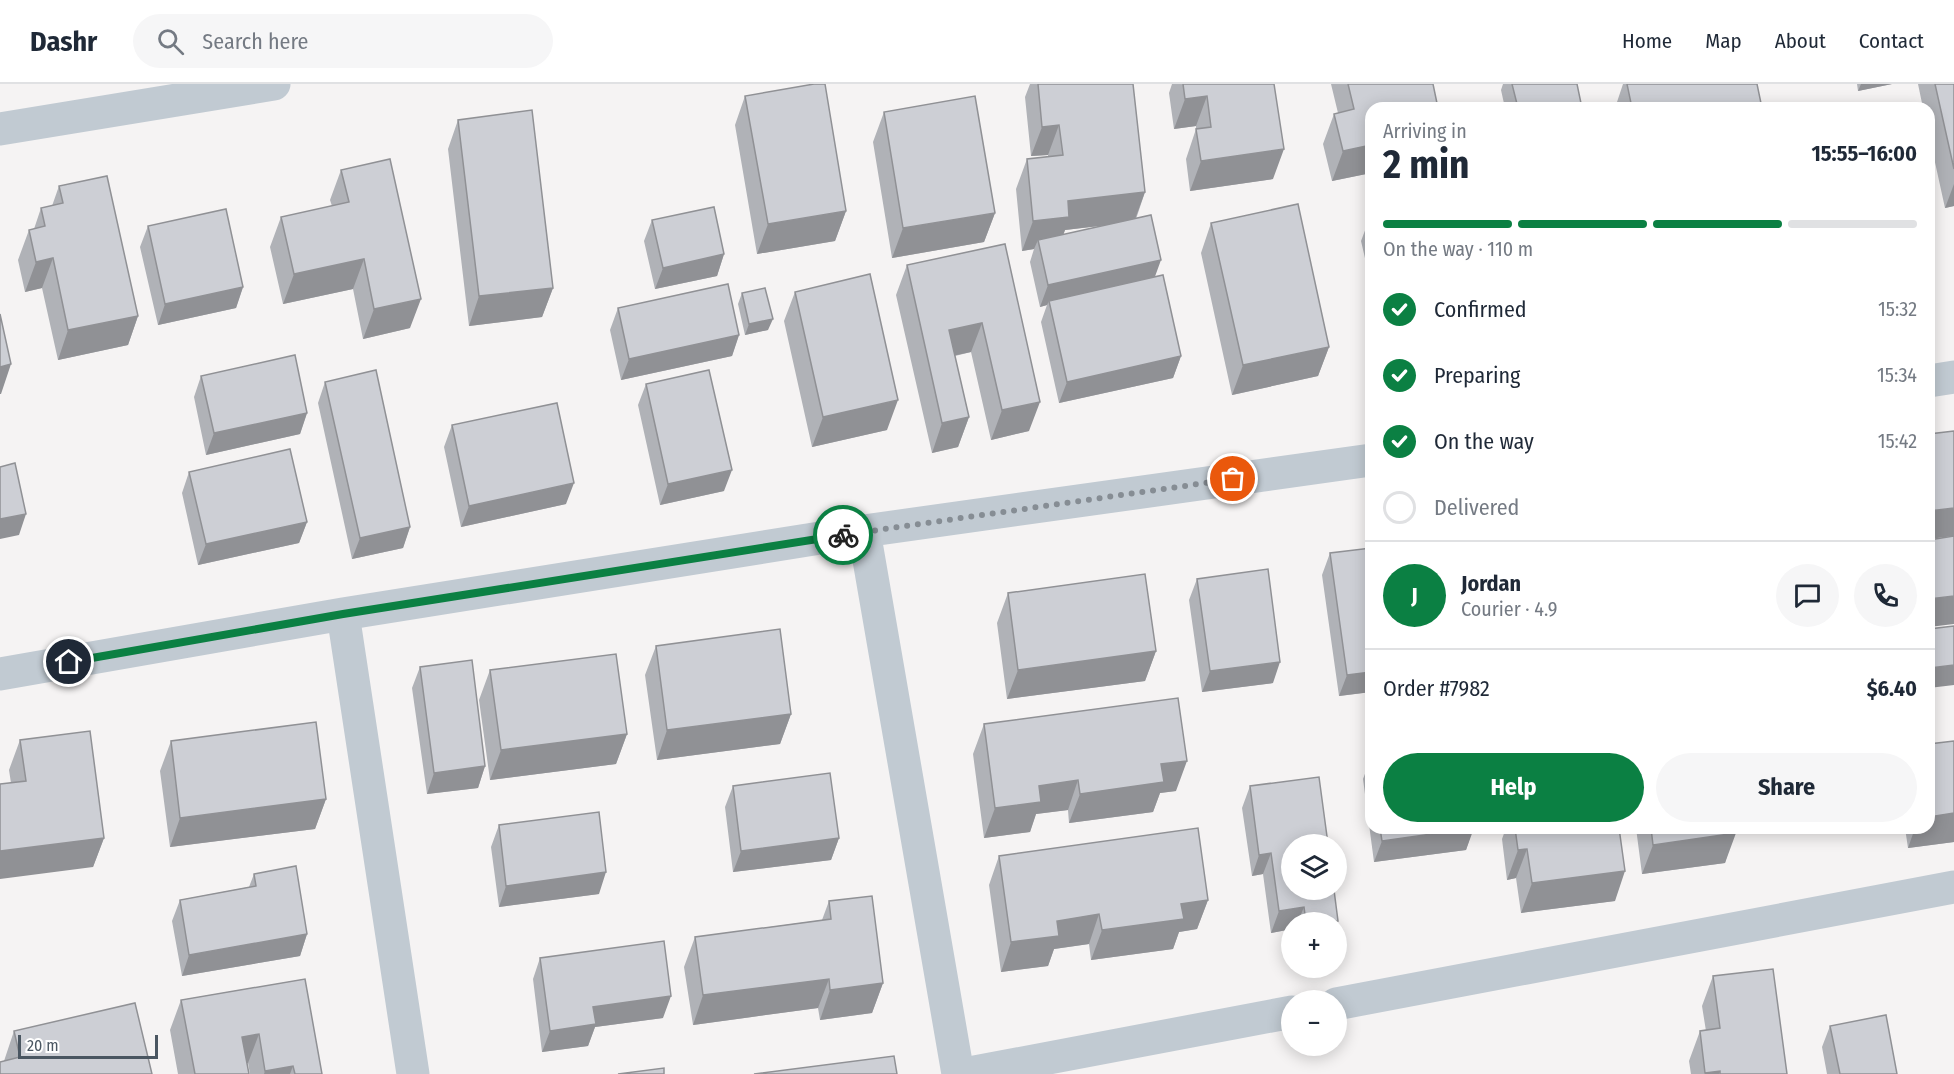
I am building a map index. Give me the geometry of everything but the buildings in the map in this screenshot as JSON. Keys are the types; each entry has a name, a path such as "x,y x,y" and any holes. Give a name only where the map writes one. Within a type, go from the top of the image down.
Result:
{"street":[{"path":"0,129 274,84"},
{"path":"1935,380 1954,377"},
{"path":"0,674 343,614 864,531 1365,460"},
{"path":"864,531 958,1074"},
{"path":"343,614 413,1074"},
{"path":"1347,1002 1954,887"},
{"path":"964,1074 1281,1014"}],"way so far":[{"path":"843,535 1233,479"}],"route":[{"path":"69,662 343,614 843,535"}]}
